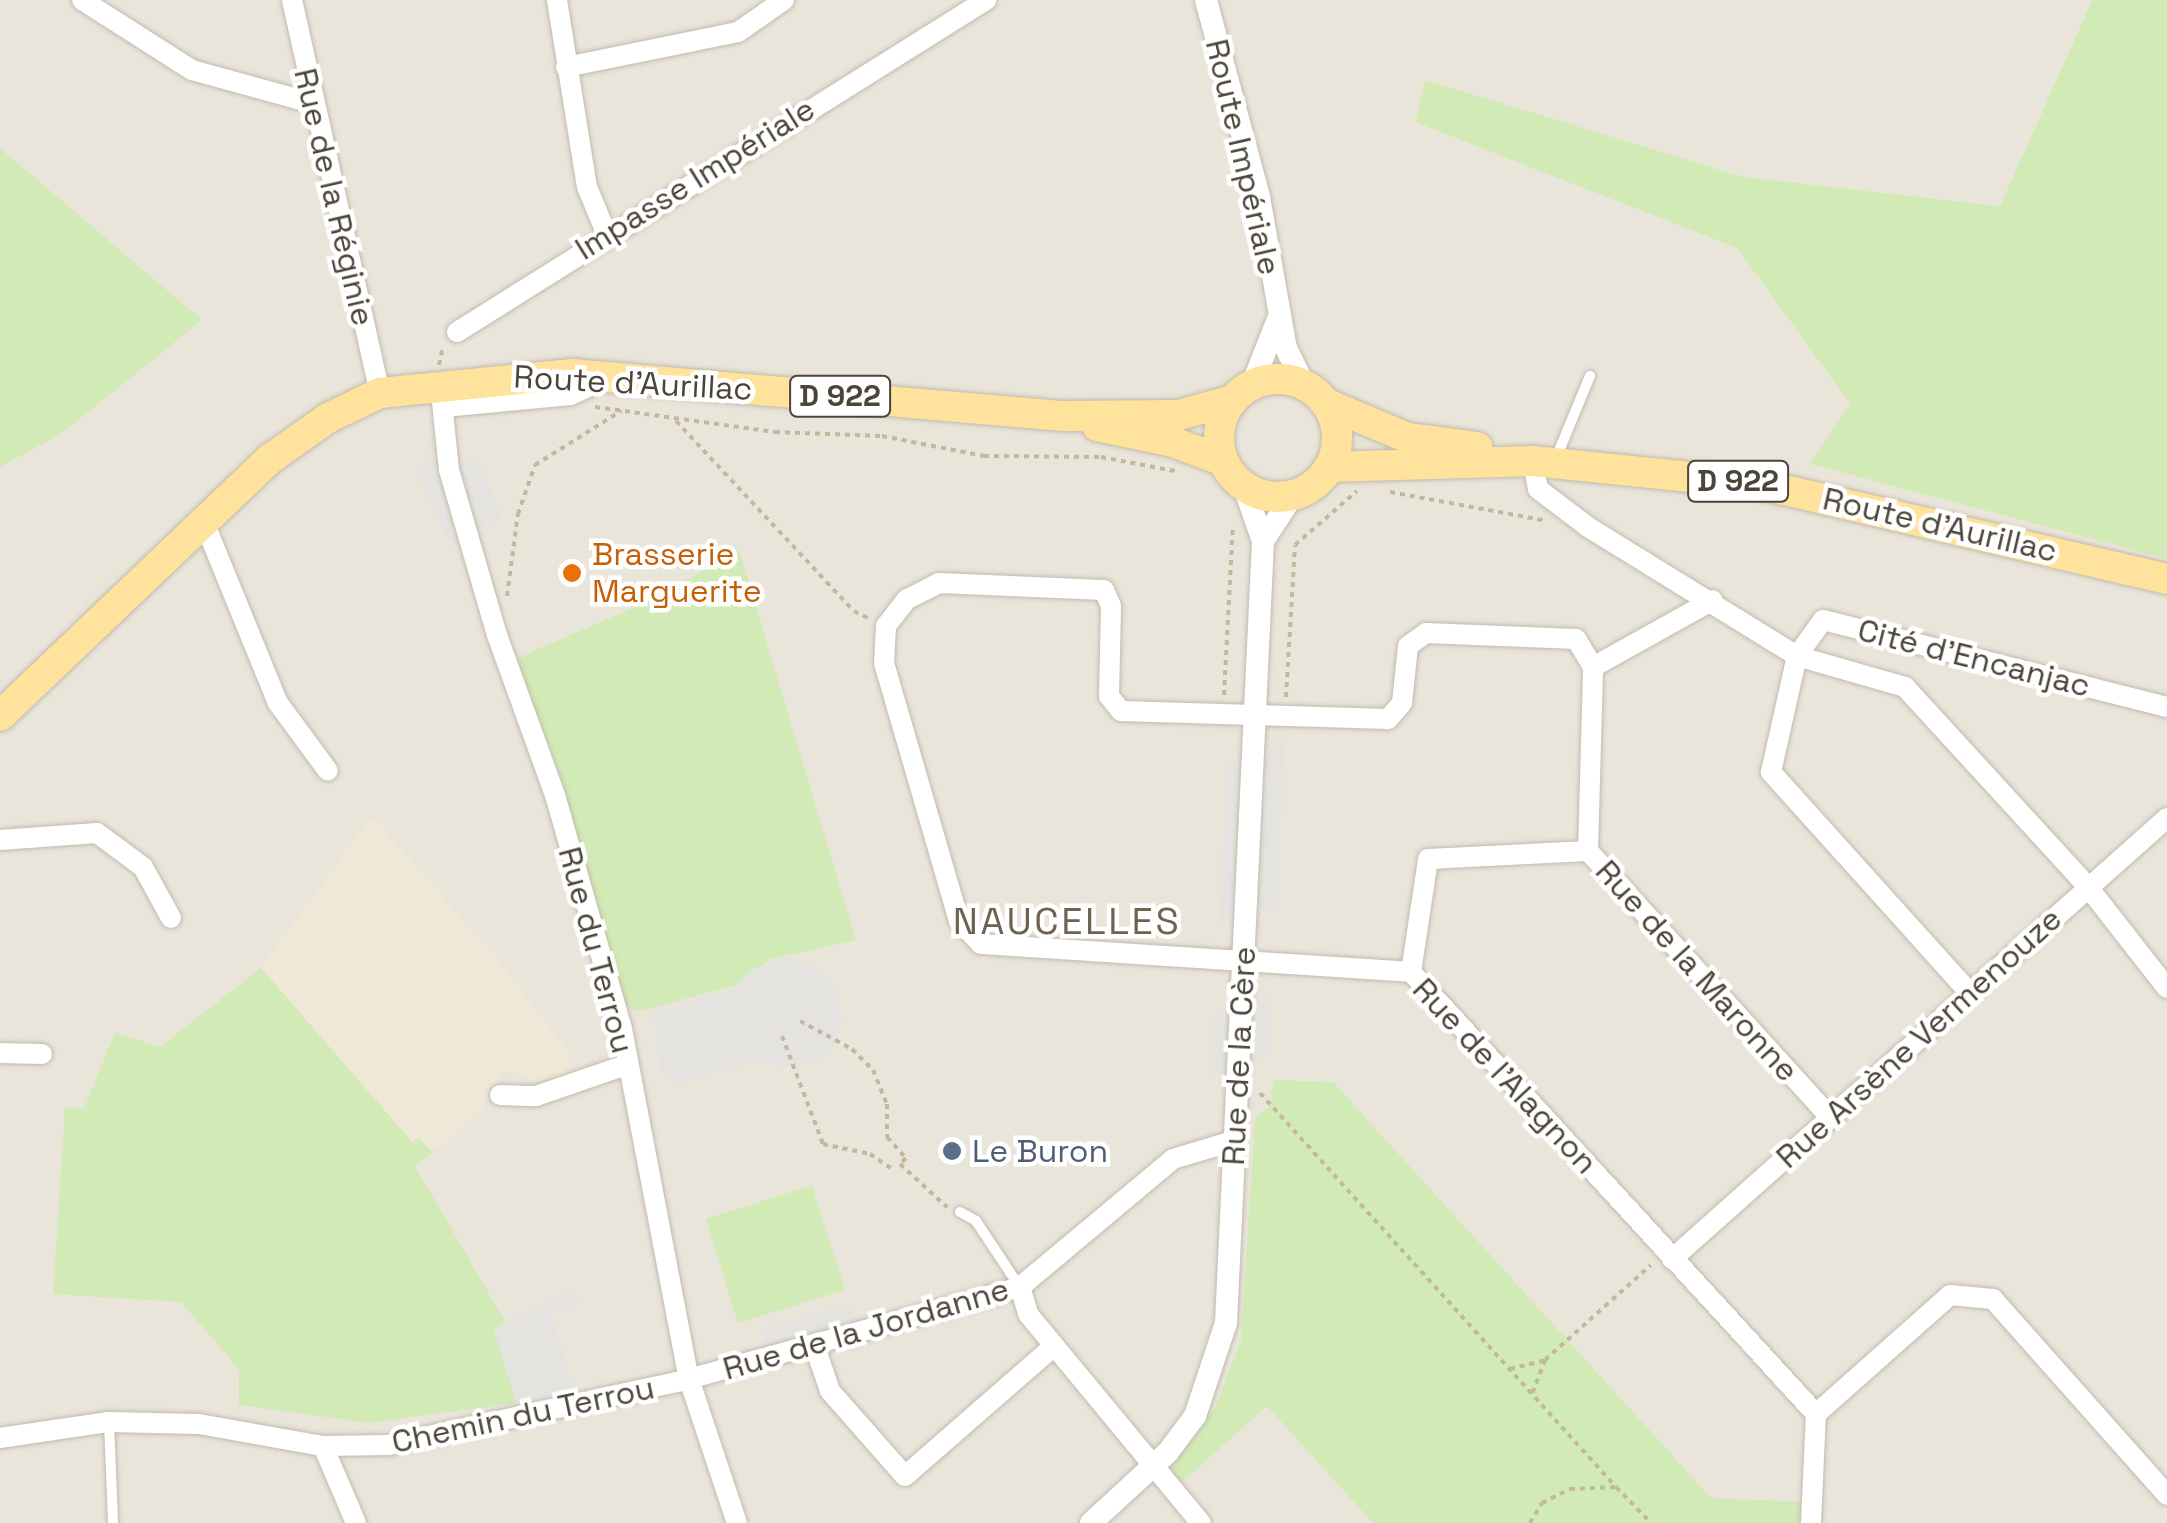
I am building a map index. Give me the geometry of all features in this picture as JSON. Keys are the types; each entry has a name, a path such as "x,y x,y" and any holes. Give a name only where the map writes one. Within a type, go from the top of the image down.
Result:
{"main road":[{"name":"Route d'Aurillac","path":"380,394 442,395 542,374 614,376 1066,416 1179,415 1242,392"},
{"path":"1274,379 1315,394 1337,436 1330,467 1293,495 1268,496 1244,486 1224,461 1220,431 1242,392 1274,379"},
{"name":"D 922","path":"0,716 304,433 380,394"},
{"name":"Route d'Aurillac","path":"1315,394 1408,438 1518,453 1543,462"},
{"name":"Route d'Aurillac","path":"1066,416 1224,461"},
{"name":"Route d'Aurillac","path":"1330,467 1543,462 1796,491 2167,579"}],"street":[{"path":"82,0 192,70 312,102"},
{"name":"Rue de la Réginie","path":"292,0 380,394"},
{"path":"557,0 587,187 607,234"},
{"path":"566,67 738,32 784,0"},
{"name":"Impasse Impériale","path":"457,332 607,234 986,0"},
{"name":"Route Impériale","path":"1206,0 1259,196 1278,315 1315,394"},
{"name":"Route Impériale","path":"1242,392 1278,315"},
{"name":"Rue du Terrou","path":"442,395 449,470 500,645 555,795 626,1064 689,1380 737,1523"},
{"name":"Cité d'Encanjac","path":"1543,462 1538,489 1588,528 1714,600 1797,656 1905,687 2088,887 2167,988"},
{"name":"Rue de la Cère","path":"1090,1523 1153,1467 1195,1416 1226,1323 1263,541 1244,486"},
{"path":"1263,541 1293,495"},
{"path":"204,522 278,703 328,771"},
{"path":"886,626 907,599 939,583 1104,590 1111,606 1108,696 1120,711 1287,717 1388,719 1402,702 1408,646 1426,633 1576,640 1593,667 1588,851"},
{"path":"1593,667 1714,600"},
{"name":"Cité d'Encanjac","path":"1968,991 1771,772 1797,656 1823,620 2167,707"},
{"name":"Rue de l'Alagnon","path":"886,626 884,663 959,921 981,944 1411,972 1816,1414"},
{"name":"Rue Arsène Vermenouze","path":"1669,1256 2167,818"},
{"path":"0,840 96,834 143,868 172,918"},
{"name":"Rue de la Maronne","path":"1411,972 1428,859 1588,851 1830,1116"},
{"path":"0,1054 42,1054"},
{"path":"500,1094 536,1096 626,1064"},
{"name":"Rue de la Jordanne","path":"689,1380 1020,1287 1174,1159 1234,1141"},
{"path":"1020,1287 1028,1314 1201,1523"},
{"path":"1811,1523 1816,1414 1950,1295 1993,1299 2167,1496"},
{"path":"814,1344 830,1391 905,1476 1054,1346"},
{"name":"Chemin du Terrou","path":"0,1438 109,1422 199,1424 324,1446 388,1445 689,1380"},
{"path":"324,1446 356,1523"}],"lane":[{"path":"1543,462 1590,376"},
{"path":"960,1212 976,1221 1020,1287"},
{"path":"109,1422 113,1523"}],"path":[{"path":"442,395 439,350 457,332"},
{"path":"583,408 776,432 882,436 984,456 1101,457 1190,473"},
{"path":"500,645 518,514 535,466 622,410"},
{"path":"674,419 854,612 886,626"},
{"path":"1287,717 1295,545 1300,534 1368,488"},
{"path":"1386,491 1536,517 1556,526"},
{"path":"1225,715 1233,517"},
{"path":"800,1022 864,1058 881,1085 890,1141 906,1158 900,1164 960,1212"},
{"path":"782,1036 823,1144 870,1154 895,1171"},
{"path":"1236,1085 1258,1090 1651,1523"},
{"path":"1510,1370 1545,1360 1669,1256"},
{"path":"1532,1394 1545,1360"},
{"path":"1530,1523 1542,1504 1570,1489 1616,1486"}],"shaded area":[{"path":"0,0 2092,0 2000,206 1744,177 1426,81 1415,121 1737,248 1850,404 1810,464 2167,559 2167,1523 0,1523 0,467 60,435 201,320 0,148"},
{"path":"479,460 502,520 448,540 417,473 427,463"},
{"path":"1284,736 1278,907 1220,926 1226,767"},
{"path":"372,816 495,957 566,1049 574,1075 547,1084 504,1069 481,1110 432,1152 419,1138 412,1142 261,968"},
{"path":"786,957 824,971 838,994 842,1024 832,1050 809,1064 783,1068 757,1060 679,1085 661,1073 653,1012 738,987 750,970"},
{"path":"1273,995 1271,1054 1213,1077 1215,1013"},
{"path":"576,1287 579,1305 551,1314 576,1396 518,1409 494,1329"},
{"path":"853,1304 860,1332 768,1357 761,1329"}],"green space":[{"path":"2092,0 2167,0 2167,559 1810,464 1850,404 1737,248 1415,122 1425,80 1744,177 2000,206"},
{"path":"0,148 202,320 60,435 0,467"},
{"path":"739,550 856,940 771,959 734,986 636,1012 623,1002 557,765 515,659 647,602"},
{"path":"261,968 412,1142 419,1138 432,1152 415,1166 506,1323 494,1330 516,1403 368,1423 239,1405 239,1369 181,1302 53,1294 65,1108 84,1109 115,1032 160,1047"},
{"path":"1273,1080 1333,1082 1711,1498 1806,1502 1804,1523 1373,1523 1267,1406 1181,1483 1169,1469 1215,1408 1241,1340 1255,1119 1271,1104"},
{"path":"812,1185 845,1290 738,1323 706,1219"}],"place":[{"name":"Brasserie Marguerite","path":"572,573"},
{"name":"Le Buron","path":"952,1151"}],"district":[{"name":"NAUCELLES","path":"1067,922"}]}
